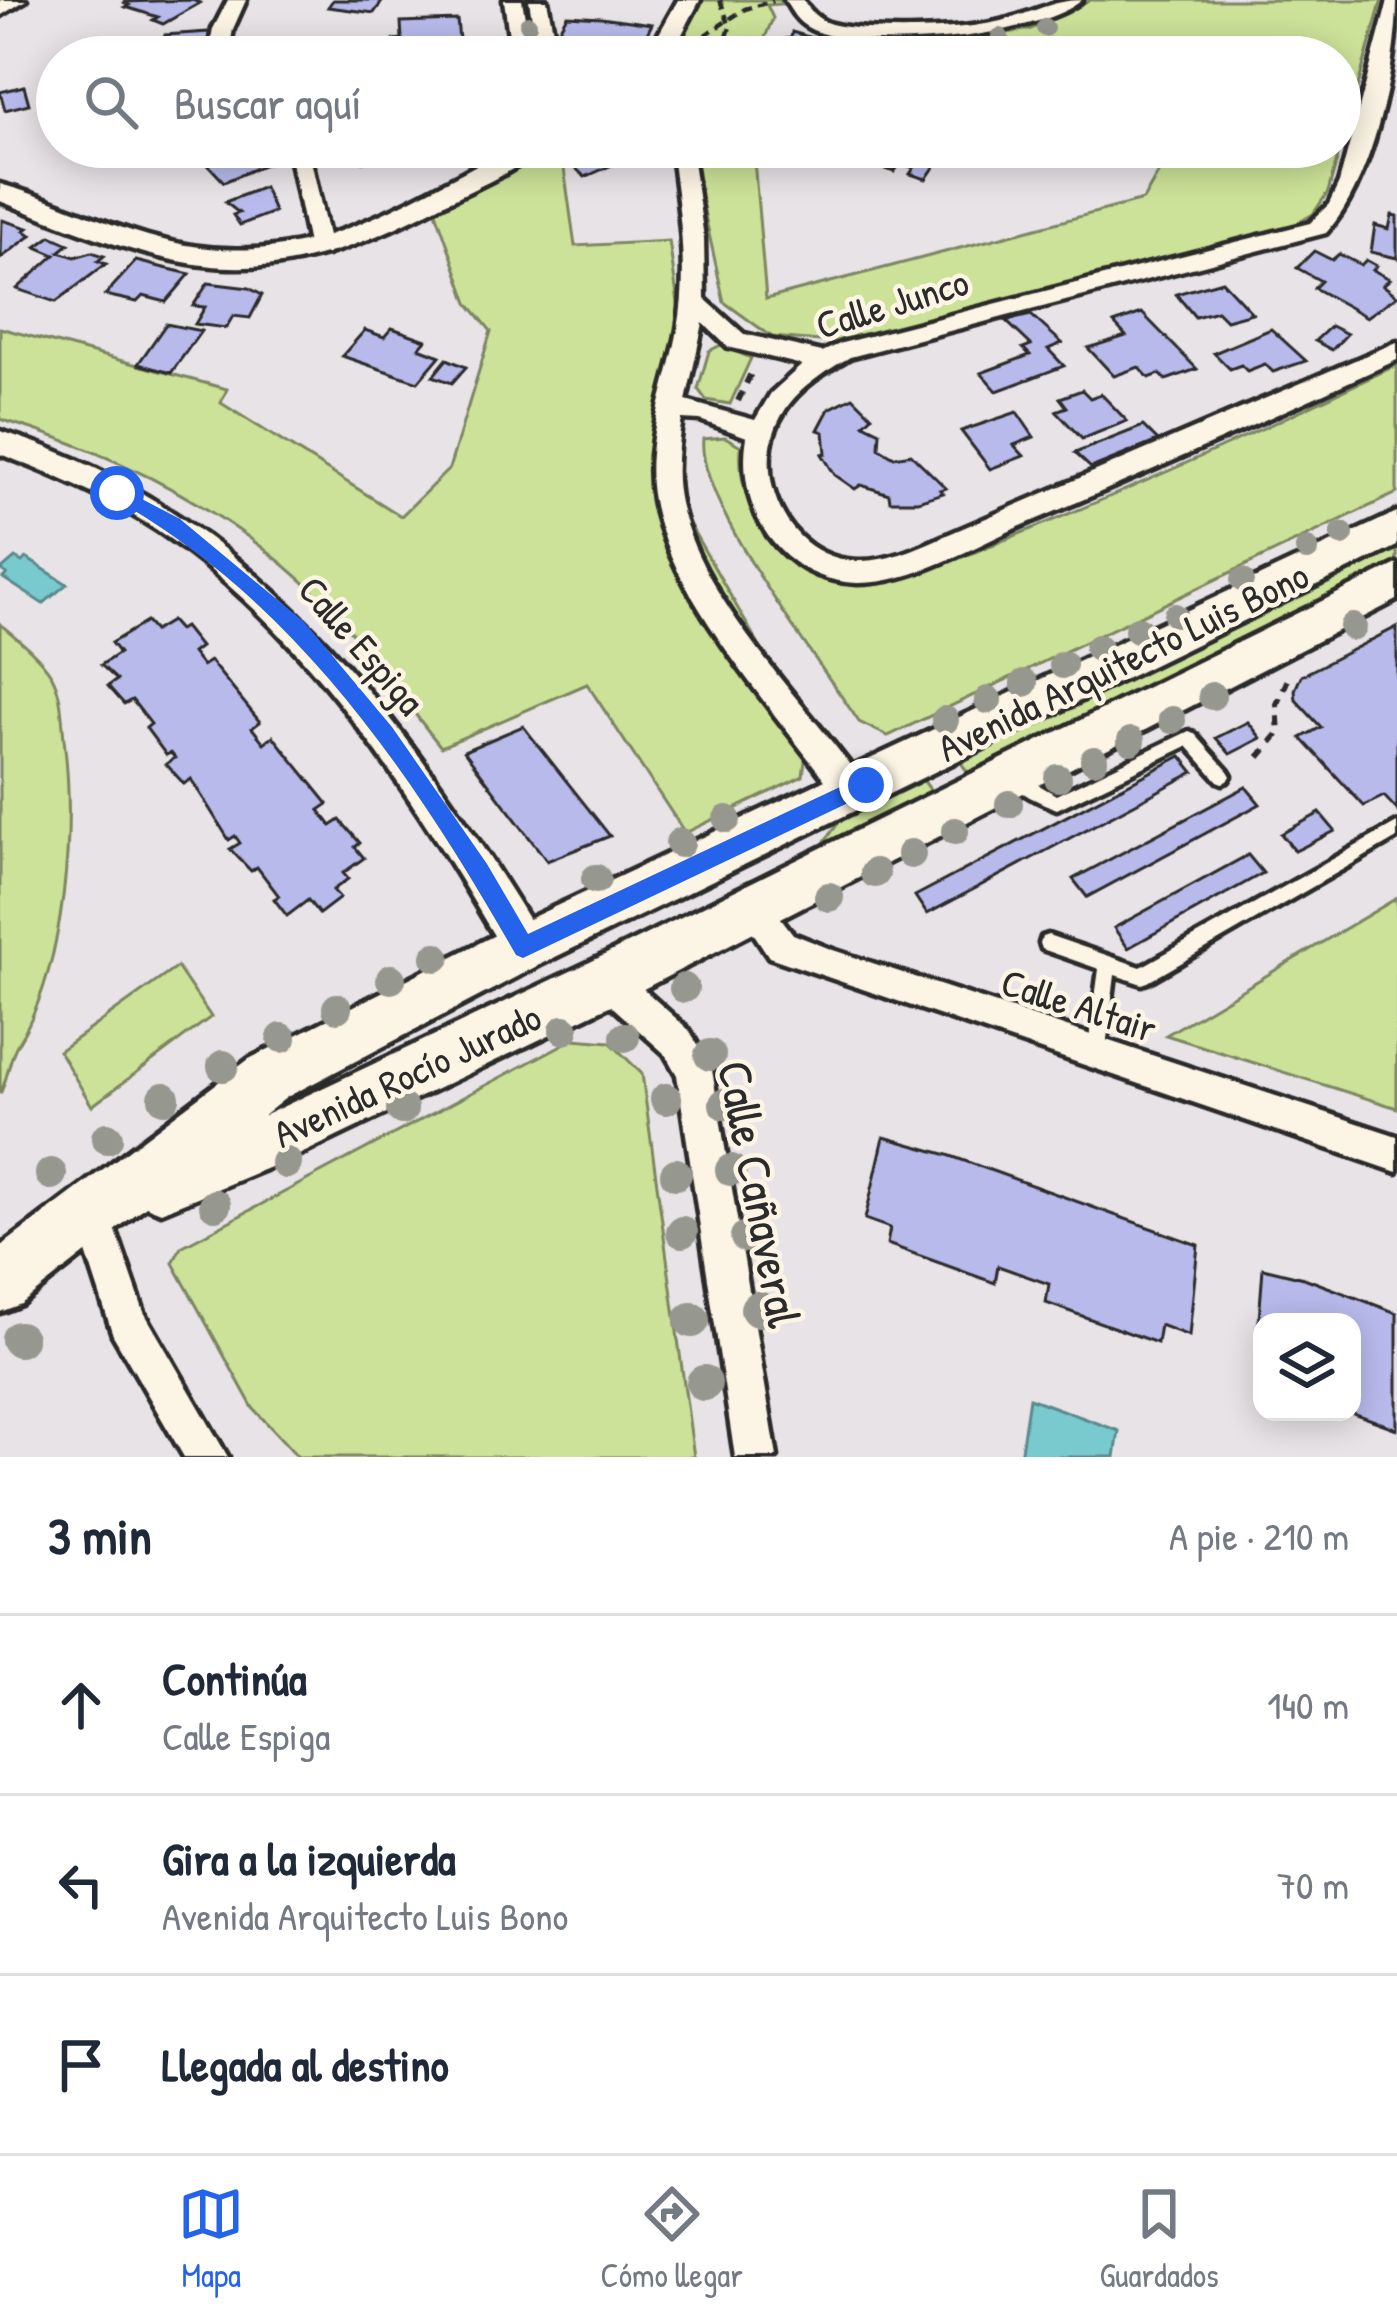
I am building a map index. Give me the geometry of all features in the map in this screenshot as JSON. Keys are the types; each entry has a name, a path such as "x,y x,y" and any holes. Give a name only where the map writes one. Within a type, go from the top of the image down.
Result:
{"main road":[{"name":"Avenida Arquitecto Luis Bono","path":"523,947 1397,528"},
{"name":"Avenida Arquitecto Luis Bono","path":"608,980 1397,581"},
{"name":"Avenida Rocío Jurado","path":"204,1164 254,1118 488,995 523,947"},
{"name":"Avenida Rocío Jurado","path":"0,1282 268,1078 523,947"},
{"name":"Avenida Rocío Jurado","path":"93,1215 204,1164 280,1136 608,980"}],"street":[{"path":"0,9 15,0"},
{"path":"222,36 237,0"},
{"path":"513,0 518,36"},
{"path":"538,0 544,36"},
{"path":"673,36 689,0"},
{"path":"794,0 800,14 825,28 875,32 989,29 1031,19 1073,0"},
{"name":"Calle Junco","path":"1361,140 1397,1"},
{"path":"303,168 320,249"},
{"path":"0,192 197,257 274,260 320,249 487,168"},
{"path":"684,168 694,233 693,301 664,470 674,533 711,599 852,792"},
{"name":"Calle Junco","path":"762,432 772,410 824,361 842,351 1318,228 1337,207 1354,168"},
{"path":"693,301 736,341 762,351 824,361"},
{"path":"686,346 736,341"},
{"path":"671,410 700,411 762,432 754,478 764,510 786,542 822,566 861,573 935,551 1197,442 1397,350"},
{"name":"Calle Espiga","path":"0,442 56,460 174,524 284,613 385,733 479,871 523,947"},
{"name":"Calle Altair","path":"753,908 781,946 1397,1154"},
{"name":"Calle Cañaveral","path":"608,980 677,1042 694,1070 755,1457"},
{"path":"93,1215 128,1321 207,1457"}],"lane":[{"path":"1013,776 1058,802 1189,738 1223,776"},
{"path":"1048,944 1142,976 1397,830"},
{"path":"1096,1055 1108,963"}],"path":[{"path":"721,0 728,19 725,36"},
{"path":"742,0 745,9"},
{"path":"704,36 745,9 782,1"},
{"path":"735,407 757,361"},
{"path":"1259,757 1279,734 1282,684 1296,671"}],"green space":[{"path":"703,0 780,0 781,4 767,5 773,18 766,36 683,36"},
{"path":"1090,0 1382,0 1361,75 1361,36 987,36 1031,29"},
{"path":"518,168 564,168 575,246 669,241 679,310 657,468 809,732 803,776 685,833 587,684 441,747 336,614 248,537 129,467 0,419 0,328 227,389 221,403 401,516 449,469 491,331 468,303 435,209"},
{"path":"695,168 755,168 766,299 1143,200 1161,168 1335,168 1328,192 1313,214 1293,226 832,342 772,337 724,302"},
{"path":"721,345 751,358 730,404 706,400 698,389 709,351"},
{"path":"1397,365 1397,493 888,736 859,722 790,623 739,541 706,467 703,439 725,437 741,446 747,498 757,522 789,560 835,581 884,581 948,563 1076,511"},
{"path":"1397,543 1397,564 970,775 958,759"},
{"path":"0,624 35,655 55,683 62,715 68,813 57,936 47,976 0,1094"},
{"path":"920,776 932,792 820,848 844,815"},
{"path":"1397,898 1397,1108 1166,1035"},
{"path":"177,967 211,1017 92,1106 59,1051"},
{"path":"573,1039 610,1042 642,1074 694,1457 298,1457 253,1408 173,1263 181,1247"}],"water":[{"path":"15,558 22,562 26,558 67,584 43,604 3,578 7,574 1,570"},
{"path":"1029,1398 1119,1431 1115,1457 1020,1457"}],"building":[{"path":"333,0 382,2 374,13 328,7"},
{"path":"123,2 200,3 163,24 153,20 158,17 125,7 129,5"},
{"path":"567,15 652,24 646,36 557,33"},
{"path":"457,20 459,36 402,36 401,22"},
{"path":"210,32 209,36 165,35"},
{"path":"24,86 29,104 5,110 0,92"},
{"path":"211,168 256,168 224,182"},
{"path":"575,168 605,168 585,177"},
{"path":"914,168 934,168 926,179 910,174"},
{"path":"264,187 274,212 240,225 233,215 239,213 225,202"},
{"path":"1392,215 1397,216 1397,258 1371,252 1375,225 1389,229"},
{"path":"2,220 28,228 24,231 32,235 1,258"},
{"path":"51,236 69,244 59,252 75,257 92,252 104,256 98,261 106,264 56,302 17,289 55,255 36,247"},
{"path":"1314,251 1332,260 1339,254 1361,265 1366,260 1390,279 1383,285 1397,296 1367,317 1314,288 1321,281 1297,268"},
{"path":"136,261 190,274 166,302 105,295"},
{"path":"1222,281 1252,313 1226,320 1217,311 1195,317 1176,294"},
{"path":"208,283 249,288 262,295 250,318 233,316 226,328 195,324 205,307 193,306"},
{"path":"1142,313 1197,369 1166,380 1160,374 1149,378 1139,367 1114,376 1088,348 1126,336 1114,323"},
{"path":"1031,315 1062,343 1048,349 1064,366 997,391 981,373 1030,355 1023,348 1031,345 1006,321"},
{"path":"166,324 201,331 171,373 138,364"},
{"path":"1331,326 1347,334 1332,350 1315,341"},
{"path":"392,328 426,340 419,348 440,356 418,382 342,356 365,330 384,337"},
{"path":"1271,329 1306,361 1273,372 1265,364 1247,371 1241,365 1230,369 1214,353"},
{"path":"447,359 466,367 452,383 433,376"},
{"path":"1082,390 1090,398 1101,394 1127,421 1082,439 1056,411 1067,407 1060,398"},
{"path":"853,397 872,416 864,424 880,432 879,448 894,457 911,454 946,488 940,490 943,493 918,501 890,501 889,494 861,485 855,489 835,475 822,454 826,453 824,432 818,430 829,409"},
{"path":"1017,412 1034,437 1014,445 1024,456 990,469 961,431"},
{"path":"1143,426 1158,441 1091,468 1075,453"},
{"path":"171,621 179,630 184,627 200,647 192,653 202,666 210,661 260,722 252,728 264,743 273,736 328,804 319,810 331,826 340,820 360,843 355,847 364,858 343,873 348,879 333,890 340,898 319,914 308,900 287,916 274,899 279,896 257,867 251,871 230,849 240,843 235,836 229,840 191,779 184,784 166,764 175,758 166,755 146,728 151,724 132,700 124,704 108,686 117,680 101,665 119,653 111,643 146,622 154,631"},
{"path":"1397,627 1397,810 1384,796 1364,806 1301,738 1321,727 1296,700 1295,690 1301,676"},
{"path":"1248,722 1261,738 1230,754 1216,738"},
{"path":"523,726 610,836 547,861 464,751"},
{"path":"1181,756 1194,772 927,914 915,896"},
{"path":"1246,787 1260,804 1087,897 1073,879"},
{"path":"1320,813 1335,831 1295,851 1281,834"},
{"path":"1248,855 1263,873 1128,948 1114,928"},
{"path":"884,1137 948,1155 1198,1245 1189,1336 1160,1325 1157,1343 1046,1303 1049,1284 998,1266 995,1283 887,1244 890,1228 865,1219"},
{"path":"1263,1268 1397,1313 1397,1429 1361,1416 1361,1313 1260,1313"}],"route":[{"path":"117,493 174,524 298,627 385,733 479,871 523,947 866,785"}]}
